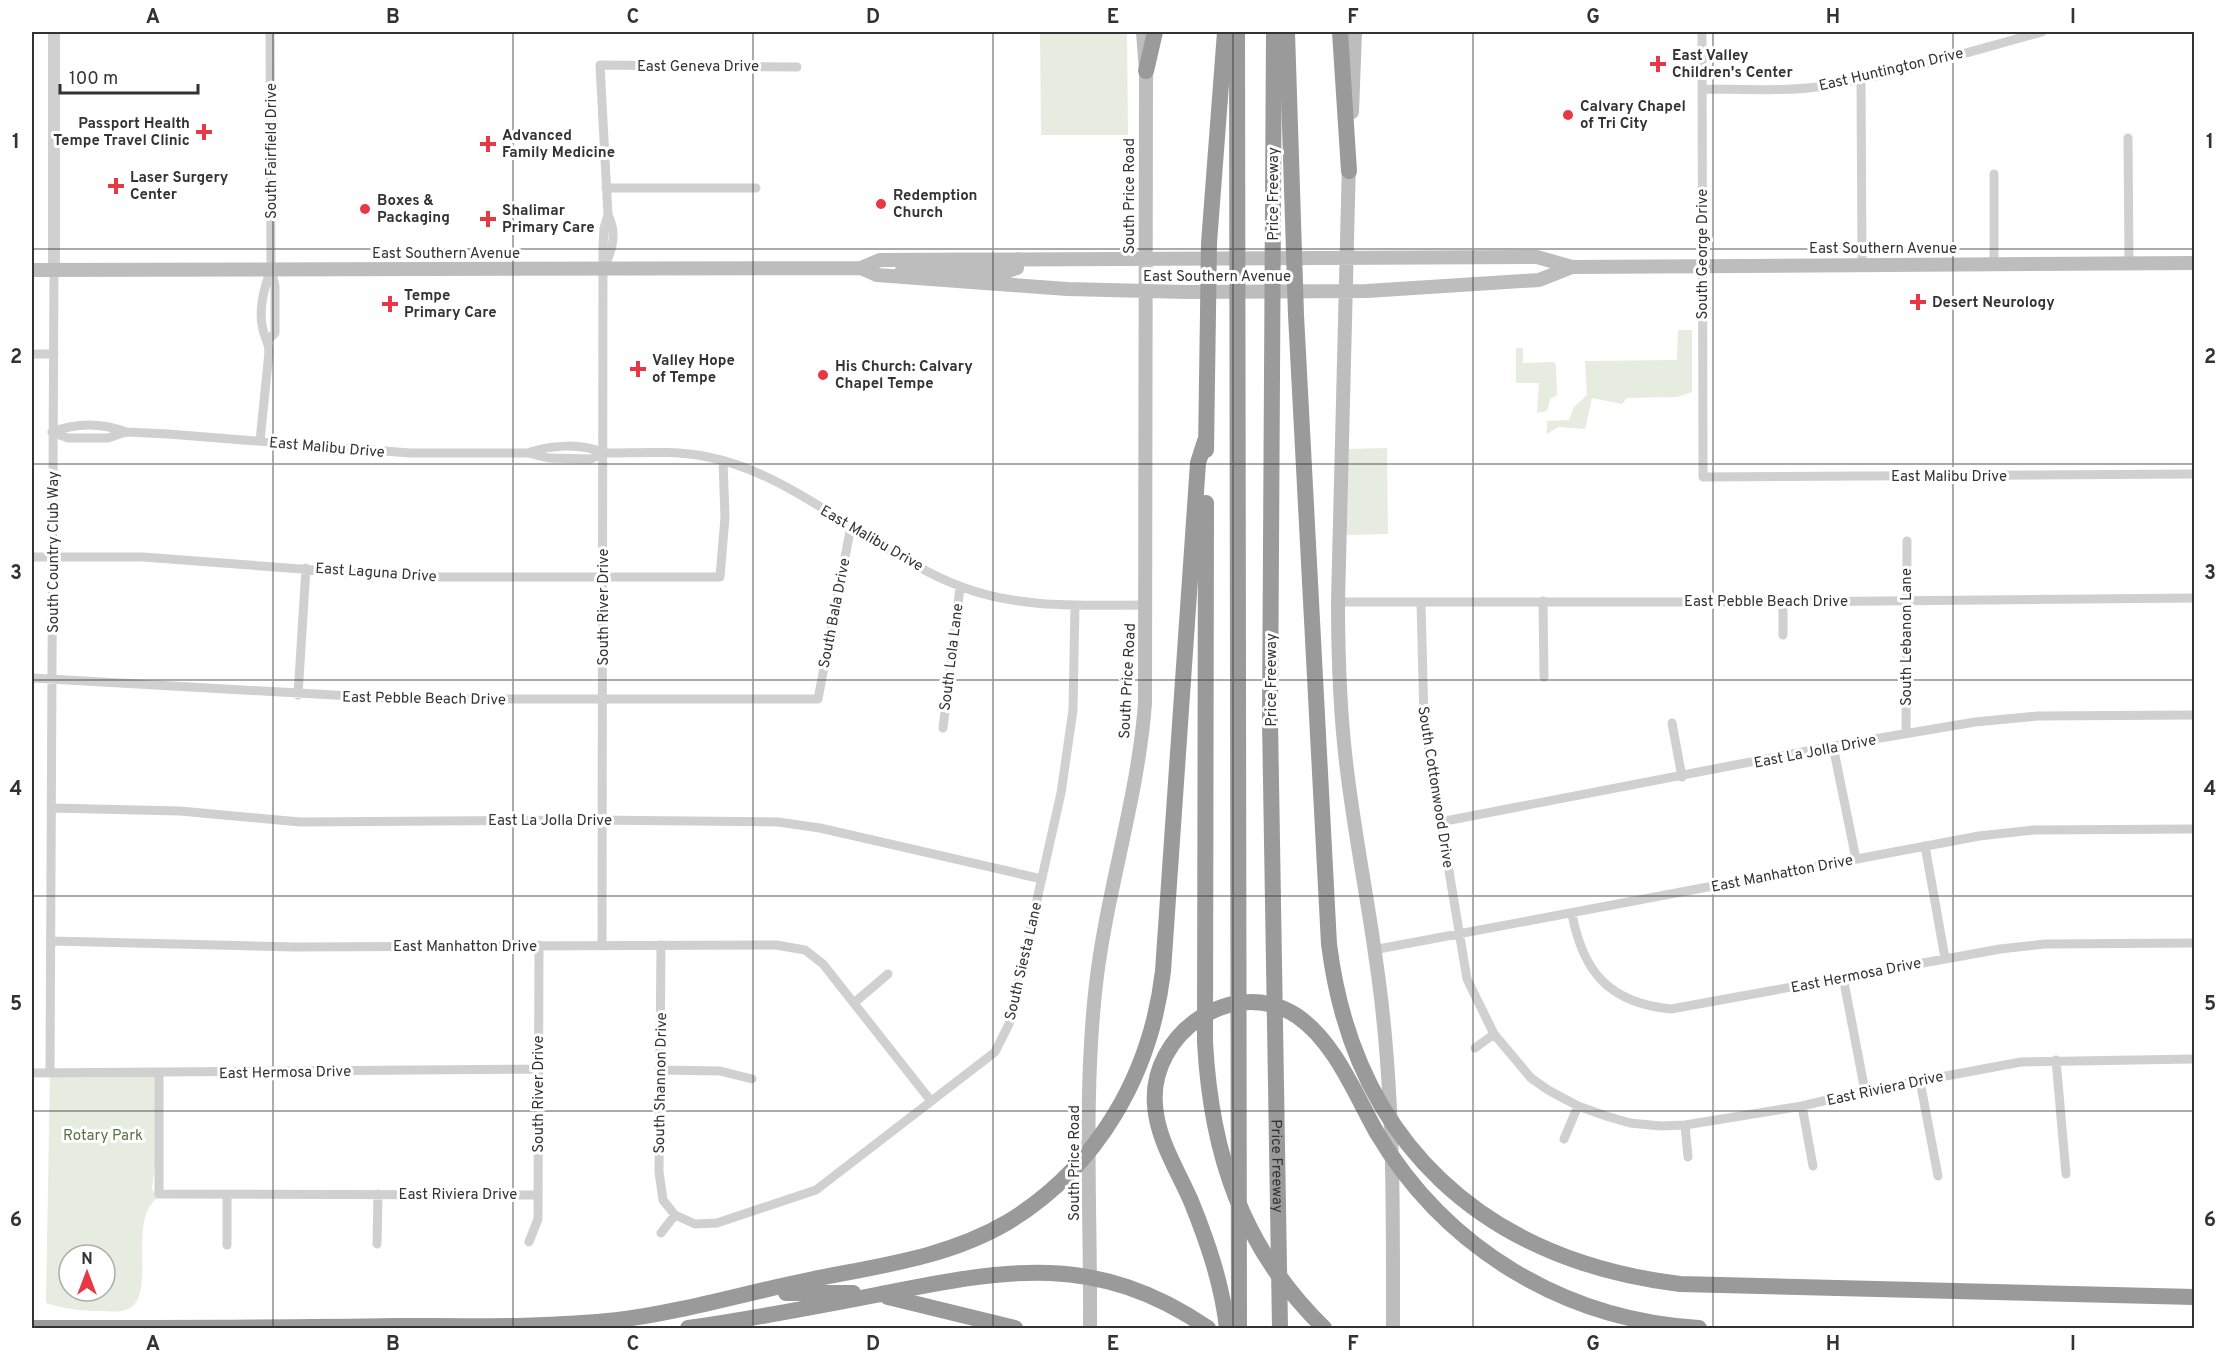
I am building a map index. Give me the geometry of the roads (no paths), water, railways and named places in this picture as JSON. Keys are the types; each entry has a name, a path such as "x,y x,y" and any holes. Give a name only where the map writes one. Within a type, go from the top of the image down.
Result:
{"highway":[{"path":"1146,71 1155,32"},
{"path":"1225,32 1209,243 1205,441 1205,1042 1209,1097 1217,1142 1236,1201 1253,1236 1290,1291 1324,1329"},
{"path":"1230,1326 1240,1040 1237,32"},
{"name":"Price Freeway","path":"1274,32 1270,720 1279,1165 1285,1323"},
{"path":"1287,32 1298,339 1329,944 1337,996 1354,1047 1371,1086 1396,1129 1457,1196 1508,1231 1571,1261 1643,1280 1680,1284 2194,1297"},
{"path":"1340,32 1349,171"},
{"path":"32,1328 448,1326 592,1322 712,1303 930,1255 990,1232 1024,1211 1071,1172 1102,1136 1122,1105 1147,1048 1162,981 1198,463 1205,441"},
{"path":"1230,1326 1210,1248 1156,1120 1154,1087 1158,1069 1167,1051 1186,1027 1213,1010 1245,1003 1286,1010 1315,1031 1403,1172 1443,1218 1486,1254 1539,1287 1591,1308 1634,1320 1699,1329"},
{"path":"688,1329 981,1275 1038,1271 1083,1276 1129,1288 1181,1311 1208,1329"},
{"path":"712,1303 797,1292 865,1294 895,1298 1015,1329"}],"main road":[{"name":"South Price Road","path":"1090,1324 1091,1084 1094,1007 1102,942 1133,797 1143,723 1146,605 1146,71 1143,32"},
{"path":"1355,32 1349,171 1338,602 1343,738 1385,1039 1393,1183 1393,1329"},
{"name":"East Southern Avenue","path":"32,270 861,268 880,260 1145,258 1537,257 1572,267 1702,264 2194,263"},
{"path":"877,275 909,269 1008,272 1017,268 1018,259"},
{"name":"East Southern Avenue","path":"861,268 877,275 1146,292 1347,292 1539,280 1572,267"}],"street":[{"name":"South Country Club Way","path":"50,1072 54,32"},
{"name":"South Fairfield Drive","path":"260,441 269,339 275,333 275,286 271,270 270,32"},
{"name":"South George Drive","path":"1702,32 1702,477"},
{"name":"East Huntington Drive","path":"1702,89 1791,89 1861,79 2042,32"},
{"name":"East Geneva Drive","path":"600,66 796,67"},
{"name":"South River Drive","path":"600,66 608,215 604,228 602,945"},
{"path":"1861,79 1862,264"},
{"path":"2128,138 2129,263"},
{"path":"1994,174 1994,264"},
{"path":"606,188 756,188"},
{"path":"32,354 54,354"},
{"name":"East Malibu Drive","path":"52,432 68,438 108,438 126,432 410,453 528,453 547,447 590,447 604,453 677,454 723,461 763,475 960,587 994,598 1033,603 1146,605"},
{"name":"East Laguna Drive","path":"32,557 143,557 407,577 720,577 725,518 723,461"},
{"name":"East Malibu Drive","path":"1702,477 2194,474"},
{"name":"South Bala Drive","path":"818,699 851,526"},
{"name":"South Lebanon Lane","path":"1906,733 1907,541"},
{"path":"298,695 306,568"},
{"name":"South Lola Lane","path":"943,728 960,587"},
{"name":"East Pebble Beach Drive","path":"1338,602 1783,602 2194,598"},
{"path":"1543,601 1544,677"},
{"name":"South Cottonwood Drive","path":"1421,602 1424,721 1459,934"},
{"path":"1783,602 1783,635"},
{"name":"South Siesta Lane","path":"675,1215 695,1224 717,1223 816,1190 995,1053 1009,1024 1061,793 1073,710 1075,605"},
{"name":"East Pebble Beach Drive","path":"32,678 298,695 404,699 818,699"},
{"name":"East La Jolla Drive","path":"1440,822 1906,733 2038,716 2194,715"},
{"path":"1672,723 1682,777"},
{"path":"1833,746 1856,859"},
{"name":"East La Jolla Drive","path":"52,808 180,811 300,822 602,820 778,822 820,828 1042,879"},
{"name":"East Manhatton Drive","path":"1373,950 1979,836 2034,830 2194,829"},
{"path":"1924,846 1945,958"},
{"name":"East Hermosa Drive","path":"1572,914 1577,941 1588,966 1606,986 1646,1006 1671,1009 1945,958 2045,944 2194,943"},
{"name":"East Riviera Drive","path":"1459,934 1467,979 1494,1034 1531,1078 1578,1106 1630,1123 1661,1126 1685,1125 1802,1106 1865,1091 2021,1062 2194,1059"},
{"name":"East Manhatton Drive","path":"52,941 295,948 776,945 805,950 823,964 931,1101"},
{"name":"South River Drive","path":"529,1242 538,1219 539,945"},
{"name":"South Shannon Drive","path":"661,945 658,1172 663,1200 675,1215"},
{"path":"854,1003 888,974"},
{"path":"1843,977 1865,1091"},
{"path":"1475,1048 1494,1034"},
{"path":"2056,1060 2066,1174"},
{"name":"East Hermosa Drive","path":"32,1072 538,1069"},
{"path":"661,1070 720,1071 752,1079"},
{"name":"East Riviera Drive","path":"159,1073 159,1194 538,1195"},
{"path":"1920,1081 1938,1176"},
{"path":"1564,1139 1578,1106"},
{"path":"1802,1106 1813,1166"},
{"path":"1685,1125 1688,1157"},
{"name":"East Riviera Drive","path":"377,1244 378,1194"},
{"path":"227,1195 227,1245"},
{"path":"661,1233 675,1215"}],"place":[{"name":"East Valley Children's Center","path":"1658,64"},
{"name":"Calvary Chapel of Tri City","path":"1568,115"},
{"name":"Passport Health Tempe Travel Clinic","path":"204,132"},
{"name":"Advanced Family Medicine","path":"488,144"},
{"name":"Laser Surgery Center","path":"116,186"},
{"name":"Redemption Church","path":"881,204"},
{"name":"Boxes & Packaging","path":"365,209"},
{"name":"Shalimar Primary Care","path":"488,219"},
{"name":"Desert Neurology","path":"1918,302"},
{"name":"Tempe Primary Care","path":"390,304"},
{"name":"Valley Hope of Tempe","path":"638,369"},
{"name":"His Church: Calvary Chapel Tempe","path":"823,375"}],"park label":[{"name":"Rotary Park","path":"103,1135"}]}
